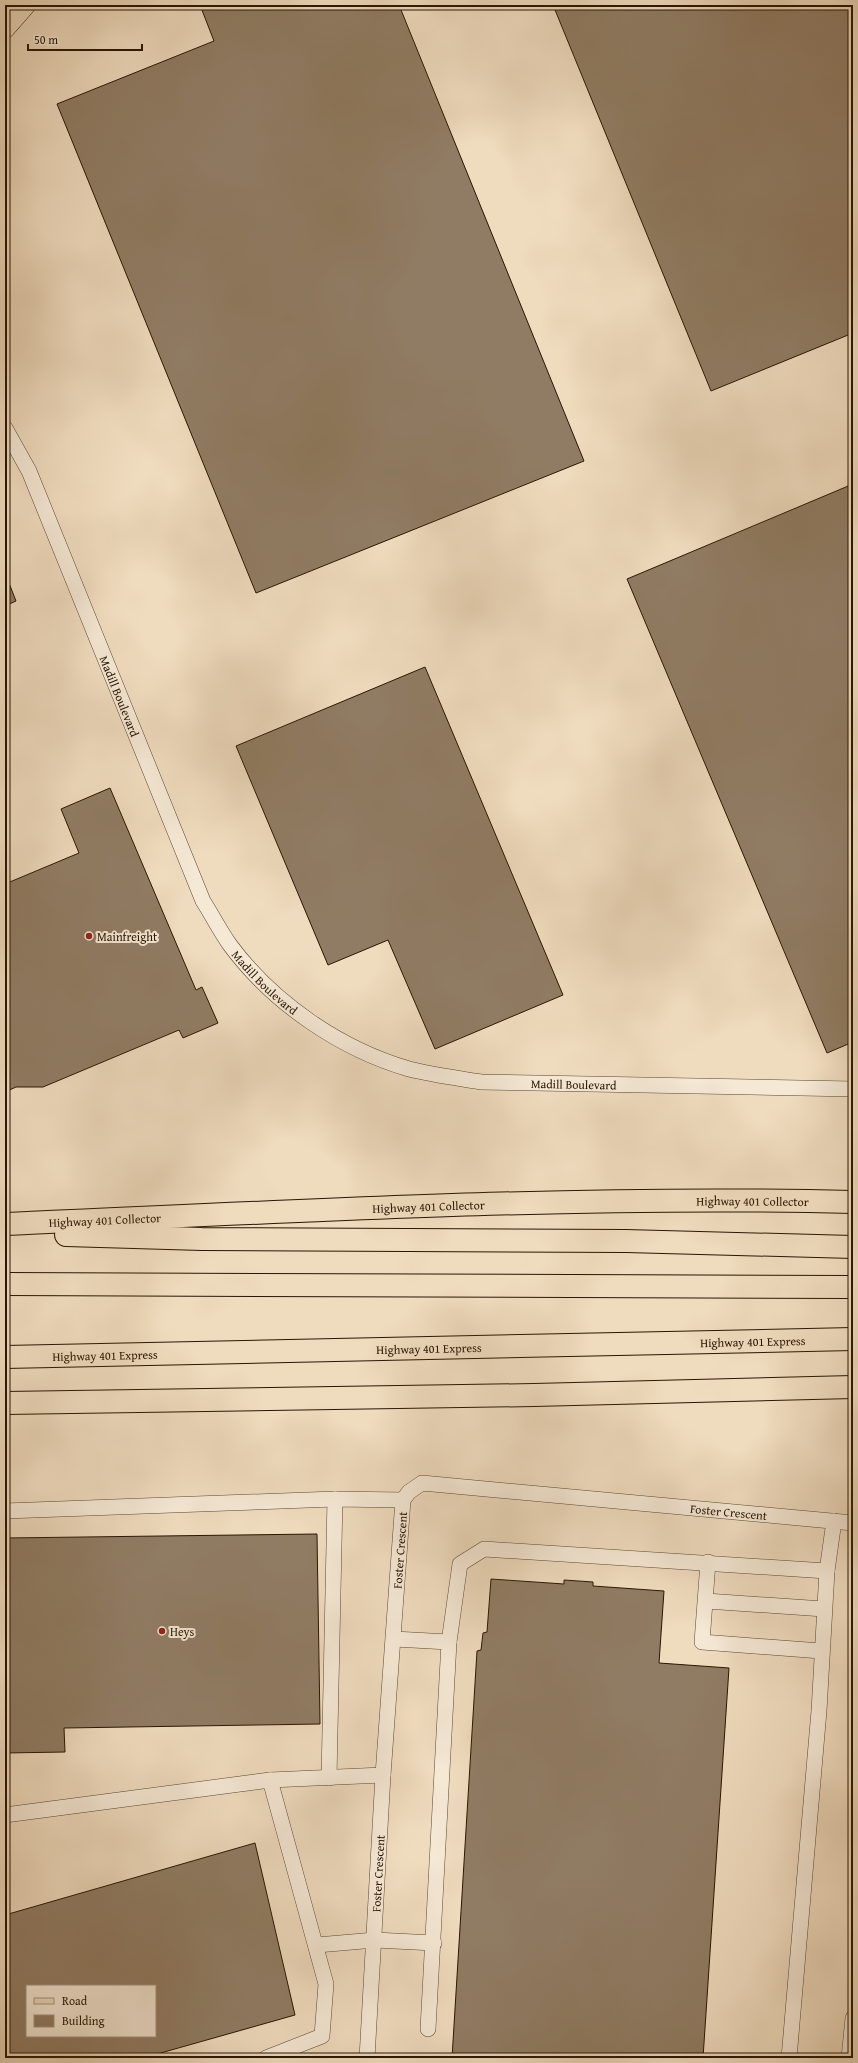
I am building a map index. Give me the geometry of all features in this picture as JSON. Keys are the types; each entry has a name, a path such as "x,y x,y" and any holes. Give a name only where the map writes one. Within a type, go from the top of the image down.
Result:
{"highway":[{"name":"Highway 401 Collector","path":"5,1224 483,1204 759,1200 853,1202"},
{"path":"5,1234 202,1239 618,1241 853,1246"},
{"path":"5,1284 853,1287"},
{"name":"Highway 401 Express","path":"5,1357 853,1339"},
{"path":"5,1403 534,1395 853,1387"}],"main road":[{"path":"5,28 26,5"}],"street":[{"name":"Madill Boulevard","path":"5,428 29,471 203,901 230,944 253,973 280,998 309,1021 340,1040 367,1053 408,1068 444,1077 481,1082 853,1089"},
{"name":"Foster Crescent","path":"367,2058 375,1940 383,1775 403,1500 409,1492 422,1483 853,1523"},
{"path":"329,1778 335,1500"},
{"path":"5,1511 335,1500 403,1500"},
{"path":"789,2058 818,1719 827,1571 834,1522"},
{"path":"428,2029 434,1943 449,1642 460,1564 484,1549 708,1562 827,1571"},
{"path":"708,1562 702,1642 821,1651"},
{"path":"706,1601 824,1609"},
{"path":"394,1639 449,1642"},
{"path":"5,1815 270,1780 383,1775"},
{"path":"266,2058 322,2036 326,1984 317,1945 270,1780"},
{"path":"317,1945 375,1940 434,1943"},
{"path":"849,2058 853,2018"}],"building":[{"path":"200,5 399,5 584,461 256,593 57,104 214,41"},
{"path":"553,5 853,5 853,333 711,391"},
{"path":"853,484 853,1042 827,1053 627,579"},
{"path":"5,573 16,601 5,606"},
{"path":"425,667 563,995 435,1049 388,940 328,965 236,746"},
{"name":"Mainfreight","path":"110,788 196,990 202,987 218,1023 183,1038 179,1030 43,1087 16,1087 5,1092 5,884 79,853 61,809"},
{"name":"Heys","path":"317,1534 320,1724 64,1728 65,1752 5,1753 5,1538"},
{"path":"491,1579 564,1584 564,1580 593,1582 593,1586 664,1591 659,1663 729,1668 703,2058 452,2058 477,1651 481,1650 483,1633 487,1632"},
{"path":"255,1843 295,2015 143,2058 5,2058 5,1915"}],"place":[{"name":"Mainfreight","path":"89,936"},
{"name":"Heys","path":"162,1631"}]}
